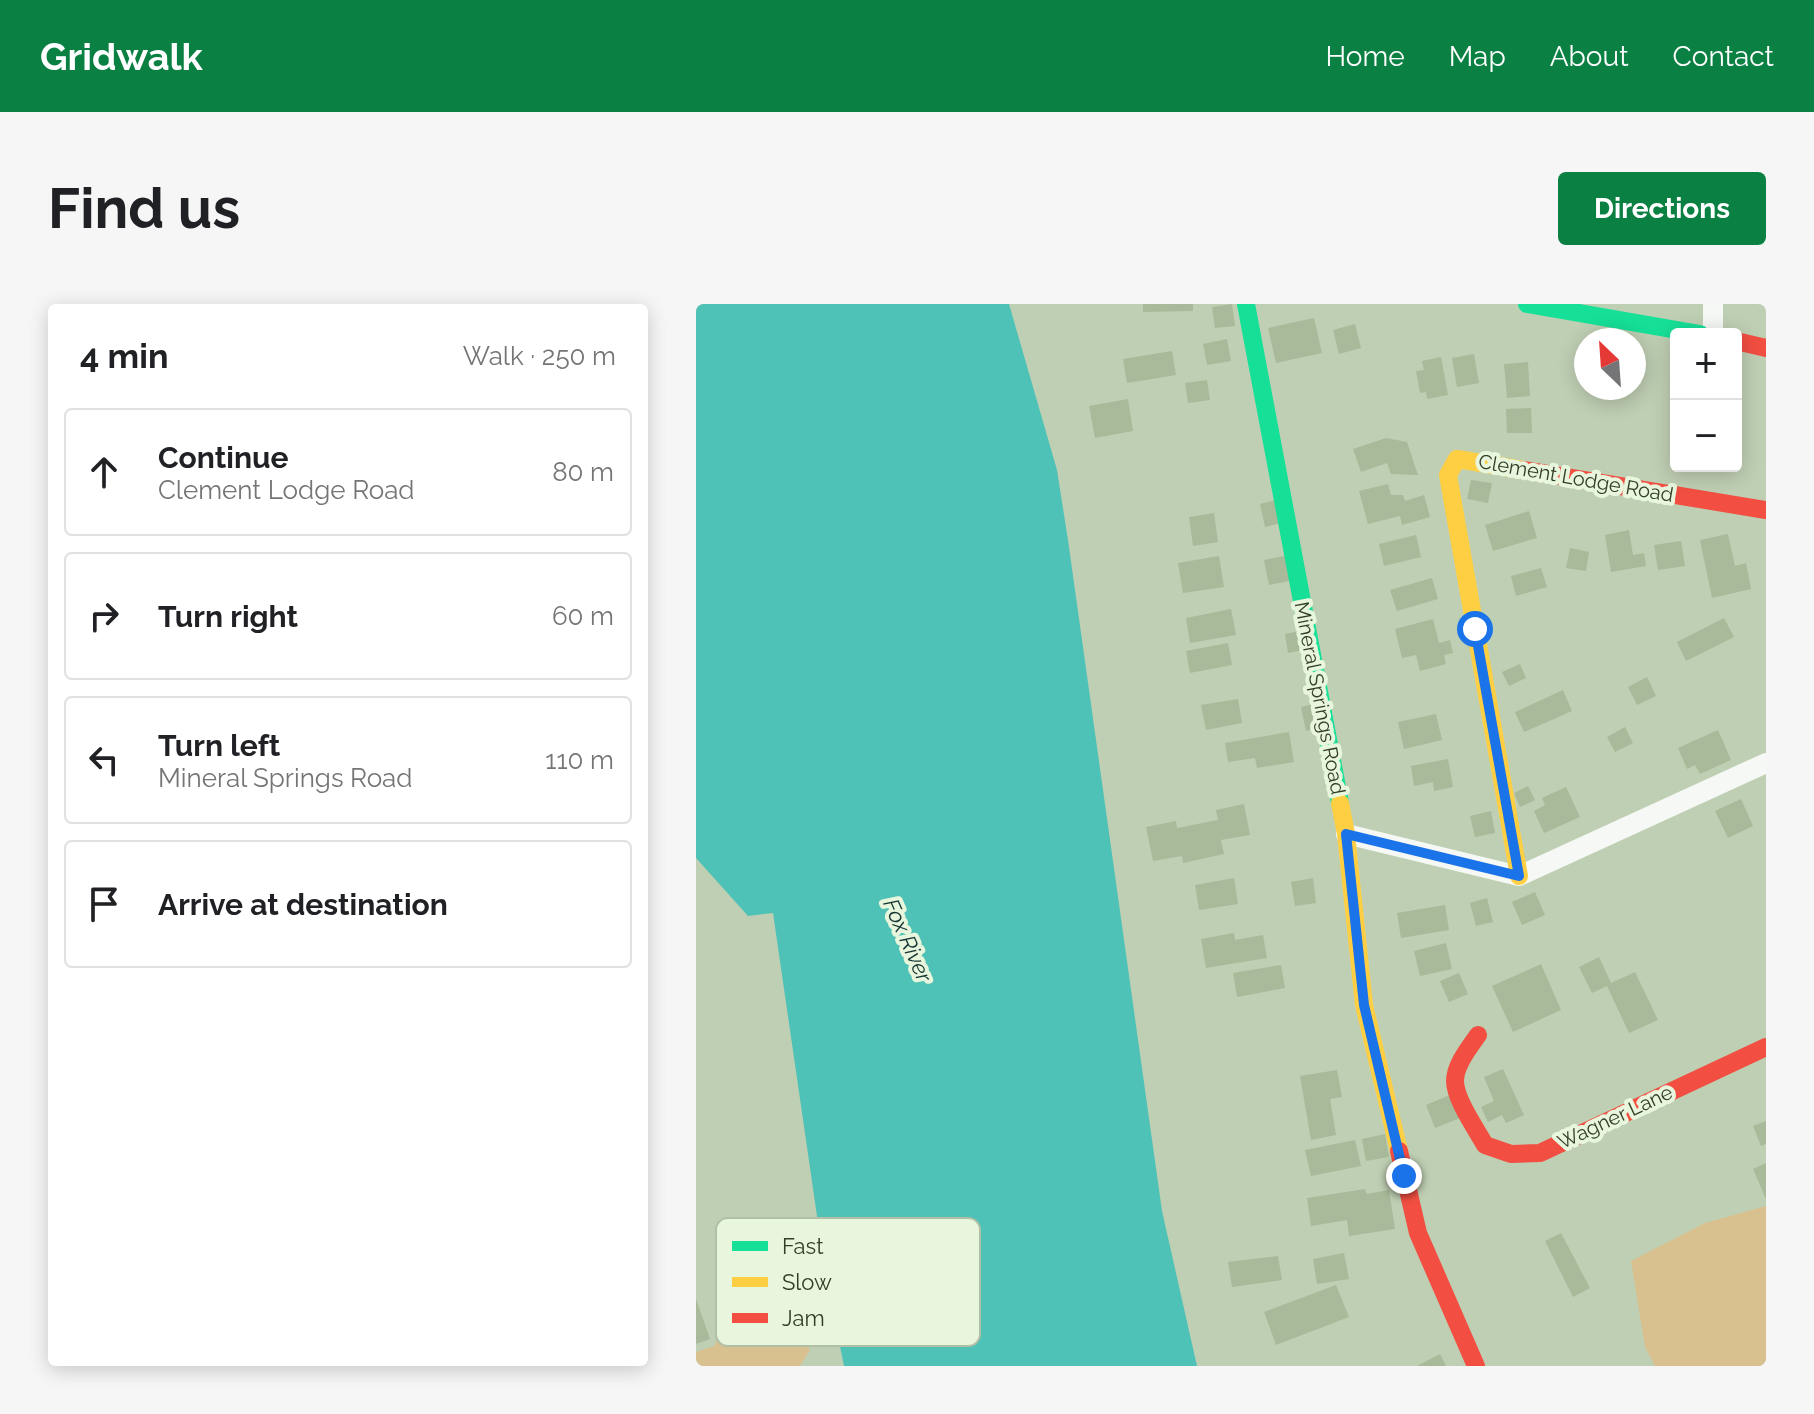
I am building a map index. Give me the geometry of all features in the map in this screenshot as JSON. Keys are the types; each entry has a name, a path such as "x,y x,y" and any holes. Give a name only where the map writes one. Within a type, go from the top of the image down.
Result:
{"street":[{"name":"Mineral Springs Road","path":"1246,304 1346,834 1364,1005 1418,1233 1476,1366"},
{"path":"1527,304 1670,329"},
{"path":"1713,304 1713,328"},
{"path":"1742,342 1766,348"},
{"name":"Clement Lodge Road","path":"1519,876 1448,475 1457,459 1766,510"},
{"path":"1346,834 1519,876 1766,763"},
{"name":"Wagner Lane","path":"1478,1035 1465,1053 1455,1081 1464,1107 1485,1145 1511,1154 1540,1153 1766,1047"}],"shaded area":[{"path":"1766,1206 1766,1366 1655,1366 1645,1347 1631,1261 1705,1223"},
{"path":"716,1342 716,1346 808,1346 810,1350 800,1366 696,1366 696,1352 714,1346"}],"water":[{"name":"Fox River","path":"696,304 1009,304 1057,470 1162,1211 1197,1366 844,1366 840,1346 980,1346 980,1218 817,1218 773,913 748,916 696,858"}],"building":[{"path":"1143,304 1193,304 1193,311 1143,312"},
{"path":"1232,304 1235,326 1215,328 1212,307"},
{"path":"1314,318 1322,353 1276,363 1268,328"},
{"path":"1355,324 1361,348 1339,354 1333,330"},
{"path":"1227,339 1231,361 1207,365 1203,344"},
{"path":"1172,351 1176,375 1127,383 1123,359"},
{"path":"1474,354 1479,383 1457,387 1452,358"},
{"path":"1441,357 1448,395 1427,399 1426,392 1420,393 1416,371 1424,370 1422,361"},
{"path":"1528,362 1530,396 1507,398 1504,364"},
{"path":"1207,380 1210,400 1188,403 1185,383"},
{"path":"1128,399 1133,431 1095,438 1089,406"},
{"path":"1531,408 1532,433 1507,433 1506,409"},
{"path":"1386,438 1407,442 1418,475 1391,474 1387,463 1361,472 1353,449"},
{"path":"1471,480 1492,483 1488,503 1467,499"},
{"path":"1388,484 1391,495 1403,495 1405,501 1424,495 1430,517 1402,525 1400,516 1368,524 1359,491"},
{"path":"1280,499 1285,522 1265,527 1260,504"},
{"path":"1529,511 1537,538 1493,551 1485,525"},
{"path":"1214,513 1218,542 1193,546 1189,517"},
{"path":"1629,530 1633,555 1644,553 1646,566 1611,572 1605,535"},
{"path":"1728,534 1735,566 1746,563 1751,589 1712,598 1700,540"},
{"path":"1416,535 1421,557 1384,566 1379,544"},
{"path":"1681,541 1685,566 1658,570 1654,545"},
{"path":"1570,548 1589,552 1586,571 1566,568"},
{"path":"1290,555 1294,580 1269,585 1264,560"},
{"path":"1219,556 1224,587 1183,593 1178,563"},
{"path":"1541,568 1547,587 1516,596 1511,576"},
{"path":"1432,578 1438,599 1397,611 1390,590"},
{"path":"1231,609 1236,635 1190,643 1186,618"},
{"path":"1724,618 1734,637 1686,661 1677,642"},
{"path":"1433,619 1439,643 1450,640 1453,653 1444,655 1446,664 1420,671 1416,655 1402,658 1395,629"},
{"path":"1306,630 1310,649 1288,653 1285,634"},
{"path":"1228,643 1232,665 1190,673 1186,651"},
{"path":"1520,664 1526,678 1509,686 1502,672"},
{"path":"1647,677 1656,696 1637,705 1628,687"},
{"path":"1563,690 1572,711 1524,732 1515,712"},
{"path":"1238,699 1242,723 1206,730 1201,705"},
{"path":"1317,703 1322,728 1306,731 1301,707"},
{"path":"1436,714 1442,740 1404,749 1398,722"},
{"path":"1625,727 1633,743 1615,752 1607,737"},
{"path":"1718,730 1731,760 1700,774 1695,765 1687,769 1678,748"},
{"path":"1289,732 1294,762 1257,768 1255,758 1228,762 1225,743"},
{"path":"1448,759 1453,787 1434,791 1433,782 1414,786 1411,766"},
{"path":"1528,786 1535,800 1520,807 1514,793"},
{"path":"1566,787 1580,817 1544,833 1534,811 1545,805 1542,798"},
{"path":"1741,799 1753,826 1728,838 1715,811"},
{"path":"1244,804 1250,835 1221,840 1224,854 1183,863 1182,856 1153,861 1146,827 1176,821 1177,828 1218,820 1216,810"},
{"path":"1491,811 1495,833 1475,837 1470,816"},
{"path":"1234,878 1238,904 1199,910 1195,885"},
{"path":"1313,878 1316,903 1295,906 1291,882"},
{"path":"1535,892 1545,915 1522,925 1512,902"},
{"path":"1487,898 1493,922 1476,926 1470,903"},
{"path":"1445,905 1449,930 1401,938 1397,913"},
{"path":"1234,933 1235,940 1263,935 1267,958 1206,968 1201,939"},
{"path":"1446,943 1452,969 1420,976 1414,951"},
{"path":"1599,957 1611,983 1635,972 1658,1020 1629,1033 1607,986 1592,993 1579,967"},
{"path":"1541,964 1561,1010 1513,1032 1492,986"},
{"path":"1281,965 1285,988 1237,997 1233,973"},
{"path":"1459,973 1468,994 1449,1002 1440,981"},
{"path":"1503,1069 1524,1115 1506,1123 1502,1115 1488,1122 1481,1107 1494,1101 1484,1077"},
{"path":"1337,1070 1342,1097 1330,1099 1336,1135 1311,1140 1300,1076"},
{"path":"1450,1095 1460,1118 1435,1128 1426,1105"},
{"path":"1766,1121 1766,1144 1761,1146 1753,1126"},
{"path":"1385,1134 1389,1157 1366,1161 1362,1139"},
{"path":"1355,1140 1361,1166 1311,1176 1305,1150"},
{"path":"1766,1163 1766,1199 1753,1169"},
{"path":"1365,1189 1367,1194 1389,1190 1395,1229 1349,1236 1347,1220 1311,1226 1307,1198"},
{"path":"1561,1233 1590,1288 1573,1297 1545,1241"},
{"path":"1344,1253 1349,1279 1317,1284 1313,1259"},
{"path":"1278,1256 1282,1280 1232,1287 1228,1262"},
{"path":"1336,1285 1349,1317 1276,1345 1264,1312"},
{"path":"696,1299 710,1339 696,1344"},
{"path":"1440,1354 1446,1366 1417,1366"}],"traffic: fast":[{"path":"1246,304 1340,803"},
{"path":"1527,304 1670,329"}],"traffic: slow":[{"path":"1519,876 1448,475 1457,459 1523,470"},
{"path":"1340,803 1364,1005 1399,1151"}],"traffic: jam":[{"path":"1742,342 1766,348"},
{"path":"1523,470 1766,510"},
{"path":"1478,1035 1457,1069 1455,1081 1458,1096 1485,1145 1511,1154 1540,1153 1766,1047"},
{"path":"1399,1151 1418,1233 1476,1366"}],"route":[{"path":"1404,1176 1364,1005 1346,834 1519,876 1475,629"}]}
